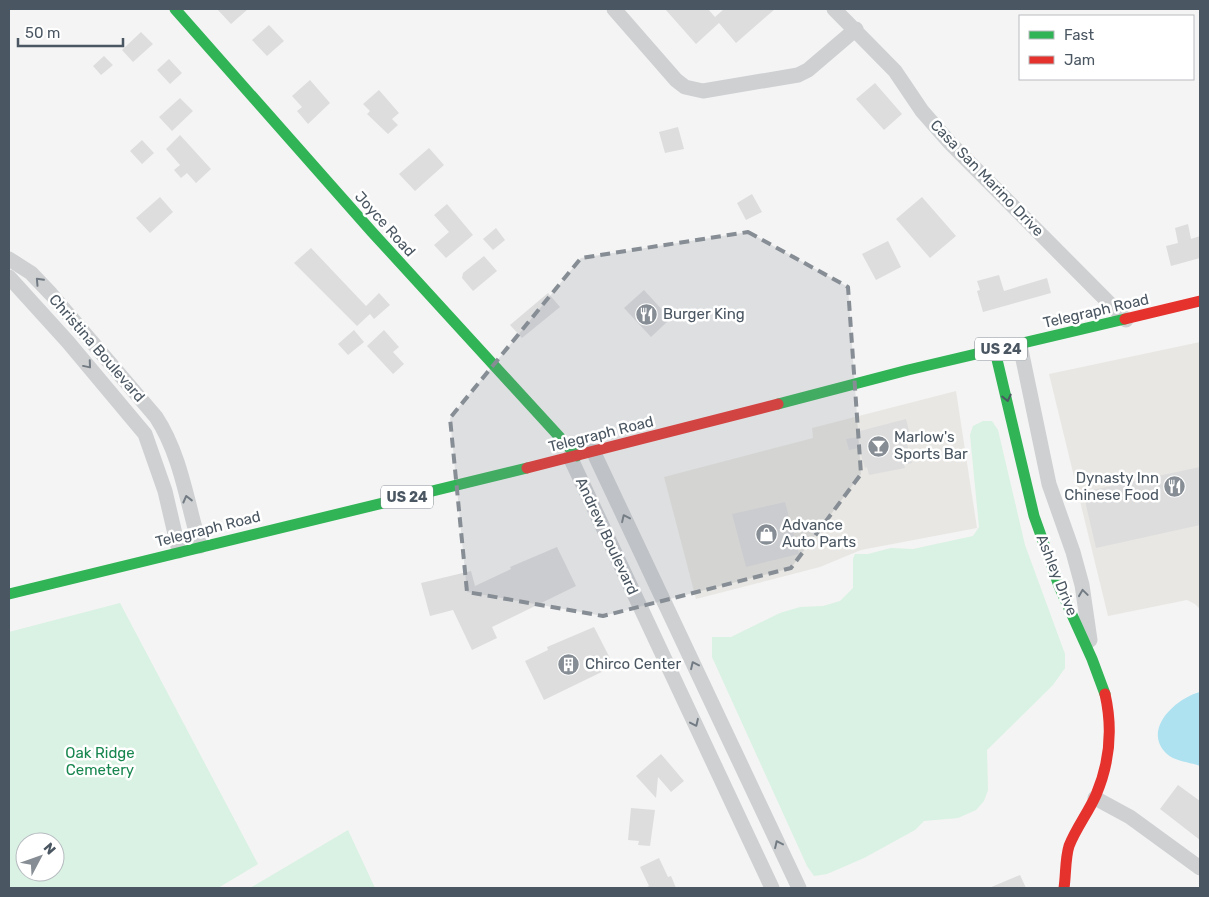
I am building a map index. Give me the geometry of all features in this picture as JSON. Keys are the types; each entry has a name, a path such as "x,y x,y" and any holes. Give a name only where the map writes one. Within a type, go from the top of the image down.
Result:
{"main road":[{"name":"Joyce Road","path":"175,9 573,456"},
{"name":"Telegraph Road","path":"9,594 573,456 772,404 1200,301"},
{"name":"Ashley Drive","path":"995,351 1034,516 1046,554 1092,659 1108,704 1110,739 1107,762 1095,798 1069,846 1064,888"}],"street":[{"path":"614,9 676,80 685,87 702,91 798,75 808,70 856,29"},
{"name":"Casa San Marino Drive","path":"834,9 856,29 895,71 922,111 950,143 1126,320"},
{"name":"Christina Boulevard","path":"9,259 32,273 149,408 163,428 172,449 200,546"},
{"name":"Christina Boulevard","path":"9,277 68,342 145,434 165,491 179,551"},
{"path":"68,342 82,330"},
{"name":"Ashley Drive","path":"1020,345 1049,484 1073,552 1082,585 1092,659"},
{"path":"154,456 172,449"},
{"name":"Andrew Boulevard","path":"593,451 799,888"},
{"name":"Andrew Boulevard","path":"573,456 644,616 772,888"},
{"path":"1028,490 1049,484"},
{"path":"644,616 666,606"},
{"path":"682,695 703,686"},
{"path":"1095,798 1130,818 1200,868"},
{"path":"738,816 760,807"}],"highlighted area":[{"path":"748,232 848,287 861,474 791,568 603,616 467,592 450,418 581,258"}],"shaded area":[{"path":"1200,342 1200,609 1187,600 1108,616 1049,374"},
{"path":"956,391 977,528 861,550 820,567 696,599 664,477 813,438 812,428"}],"green space":[{"path":"983,421 992,421 998,430 1025,545 1065,654 1065,668 1053,685 987,750 988,790 984,801 976,810 958,818 924,821 915,830 864,858 827,874 814,876 807,866 712,657 712,637 731,637 780,613 800,607 823,606 840,601 853,588 853,559 855,554 868,554 891,548 913,549 973,536 979,527 970,435 973,426"},
{"name":"Oak Ridge Cemetery","path":"120,603 258,864 218,888 9,888 9,632"},
{"path":"348,830 375,888 250,888"}],"water":[{"path":"1200,692 1200,766 1171,757 1160,745 1158,735 1160,725 1172,708 1191,695"}],"building":[{"path":"217,9 248,9 231,24"},
{"path":"665,9 708,9 715,17 724,9 775,9 736,43 719,23 696,44"},
{"path":"269,25 284,41 267,56 252,40"},
{"path":"141,32 153,44 133,62 122,50"},
{"path":"104,56 113,65 101,75 93,66"},
{"path":"169,59 182,73 170,84 157,70"},
{"path":"310,80 330,103 308,124 297,111 302,107 292,96"},
{"path":"875,83 902,114 884,130 856,99"},
{"path":"379,90 399,113 392,119 398,125 388,134 367,114 370,111 363,104"},
{"path":"180,98 193,111 172,131 159,117"},
{"path":"678,127 684,149 665,153 659,132"},
{"path":"180,135 211,169 196,183 187,173 181,178 174,170 180,165 166,149"},
{"path":"142,140 154,153 142,164 130,151"},
{"path":"429,148 444,165 415,191 399,174"},
{"path":"752,194 762,212 746,220 737,203"},
{"path":"160,197 173,212 150,233 136,218"},
{"path":"922,197 956,236 930,258 896,219"},
{"path":"447,204 473,235 446,258 434,245 449,232 434,215"},
{"path":"1188,224 1191,239 1200,236 1200,258 1171,266 1166,246 1178,243 1175,228"},
{"path":"496,228 505,240 493,250 483,239"},
{"path":"888,241 901,267 876,280 862,254"},
{"path":"311,248 366,306 379,293 390,305 374,319 370,314 357,326 294,263"},
{"path":"484,256 497,271 473,291 462,278 463,273"},
{"path":"999,275 1004,291 1047,278 1051,293 983,312 977,291 980,290 977,281"},
{"name":"Burger King","path":"644,290 665,313 663,315 668,321 651,337 624,308"},
{"path":"548,293 560,307 522,338 510,325"},
{"path":"354,330 364,342 348,355 338,344"},
{"path":"384,330 399,347 393,352 404,364 393,374 367,346"},
{"name":"Marlow's Sports Bar","path":"906,419 912,443 907,444 912,463 904,465 905,468 869,475 859,448 849,450 846,439 857,437 856,432"},
{"path":"1200,467 1200,525 1096,548 1083,492"},
{"name":"Advance Auto Parts","path":"785,502 799,554 746,567 732,514"},
{"path":"557,547 576,586 492,627 497,638 472,650 453,610 430,616 421,583 471,571 475,586 511,569 510,567"},
{"name":"Chirco Center","path":"594,627 614,666 544,700 525,661 548,650 547,647"},
{"path":"661,754 684,781 671,792 658,777 656,798 636,776"},
{"path":"1178,785 1200,801 1200,840 1160,809"},
{"path":"631,808 655,810 650,846 638,845 639,841 628,840"},
{"path":"659,858 668,877 671,876 676,888 645,888 649,886 640,867"},
{"path":"1020,875 1026,888 989,888"}],"traffic: fast":[{"path":"175,9 372,232 577,456"},
{"path":"778,404 908,370 1125,319"},
{"path":"995,351 1034,516 1059,586 1092,659 1105,694"},
{"path":"9,594 527,468"}],"traffic: jam":[{"path":"1125,319 1200,301"},
{"path":"527,468 778,404"},
{"path":"1064,888 1069,846 1096,795 1107,758 1109,720 1105,694"}],"place":[{"name":"Burger King","path":"647,314"},
{"name":"Marlow's Sports Bar","path":"878,446"},
{"name":"Dynasty Inn Chinese Food","path":"1175,487"},
{"name":"Advance Auto Parts","path":"766,534"},
{"name":"Chirco Center","path":"569,664"}]}
